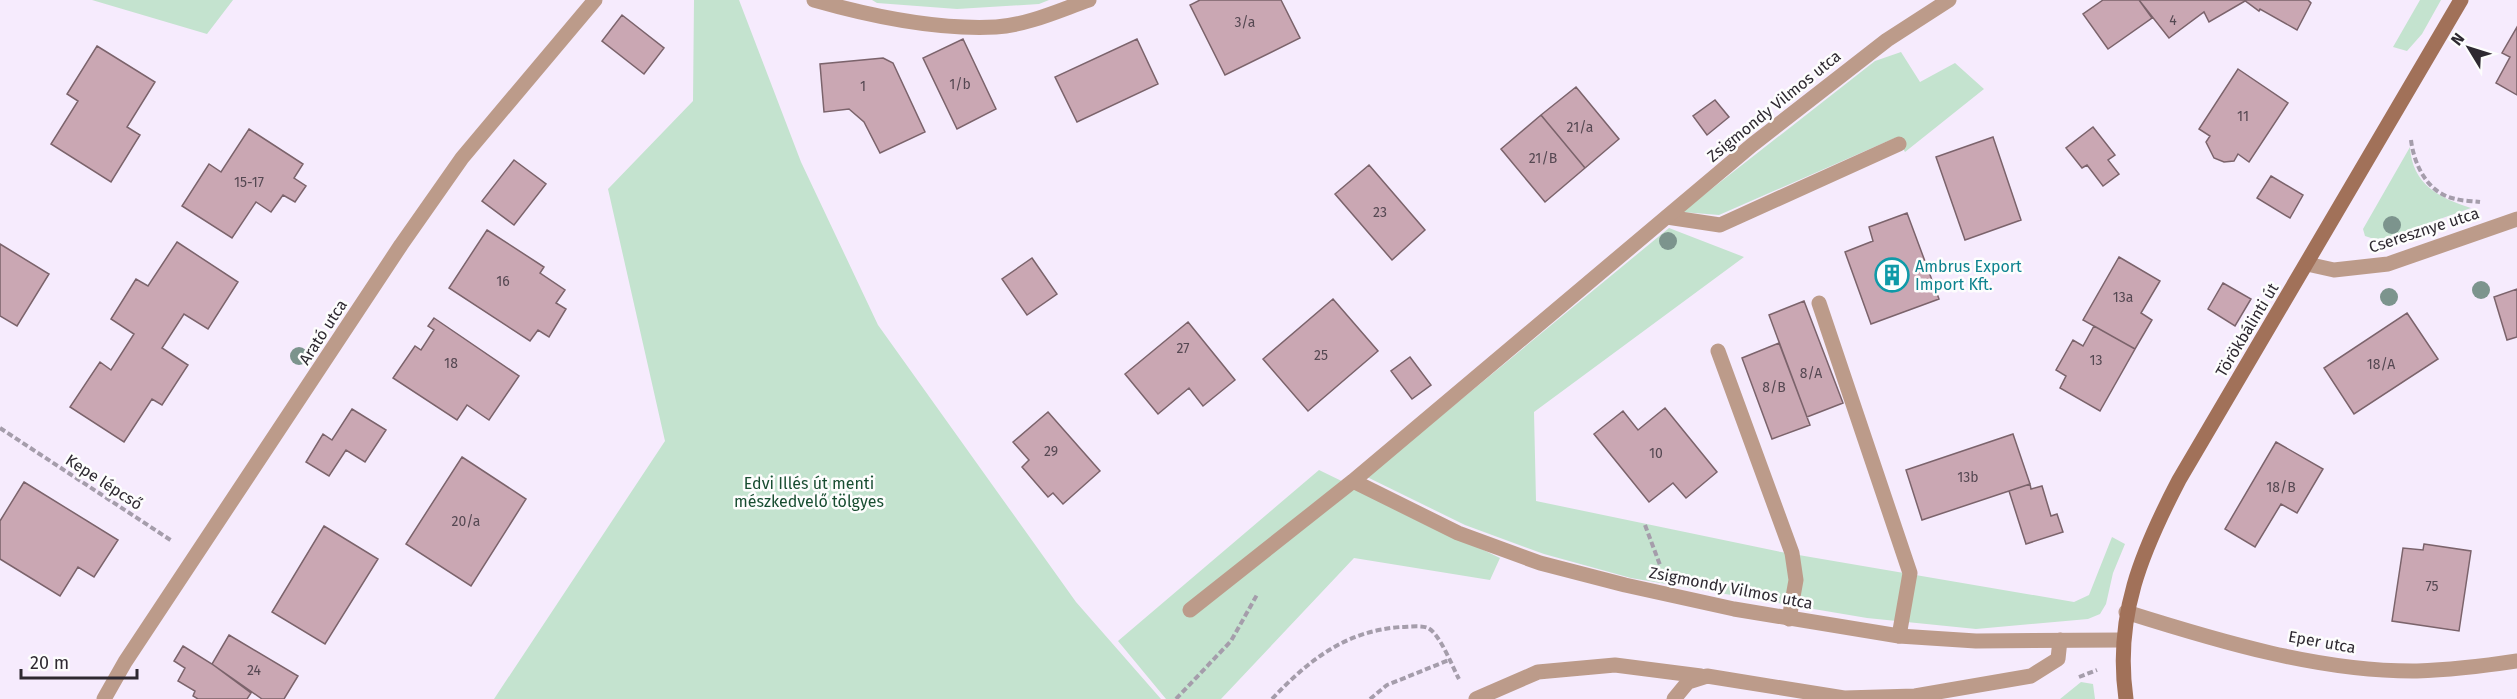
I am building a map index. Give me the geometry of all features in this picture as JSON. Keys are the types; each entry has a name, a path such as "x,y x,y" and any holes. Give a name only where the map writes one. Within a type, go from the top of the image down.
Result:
{"street":[{"name":"Arató utca","path":"104,699 401,244 462,158 595,0"},
{"path":"814,0 869,15 931,24 997,27 1037,18 1089,0"},
{"name":"Zsigmondy Vilmos utca","path":"1190,610 1353,481 1752,145 1868,55 1949,0"},
{"name":"Törökbálinti út","path":"2126,699 2122,640 2126,612 2136,575 2159,518 2461,0"},
{"path":"1667,217 1720,225 1899,144"},
{"name":"Cseresznye utca","path":"2307,264 2334,270 2388,264 2517,219"},
{"path":"1819,303 1910,573 1899,636"},
{"path":"1718,351 1792,553 1796,580 1789,618"},
{"name":"Zsigmondy Vilmos utca","path":"1353,481 1458,533 1540,563 1657,592 1789,618 1899,636 1976,641 2122,640"},
{"name":"Eper utca","path":"2126,612 2219,641 2334,665 2414,671 2457,669 2517,661"},
{"path":"1476,699 1538,672 1615,665 1707,676 1806,694 1845,698 1915,696 2031,676 2058,659 2060,640"},
{"path":"1674,699 1688,682 1707,676"}],"path":[{"path":"2411,138 2413,155 2424,178 2437,190 2454,199 2480,201 2490,227"},
{"name":"Kepe lépcső","path":"0,428 196,556"},
{"path":"1645,525 1660,564 1657,592"},
{"path":"1176,699 1231,641 1259,592"},
{"path":"1272,699 1299,671 1324,653 1352,637 1383,628 1426,627 1435,634 1462,688"},
{"path":"1370,699 1387,685 1449,660"}],"green space":[{"path":"92,0 233,0 207,34"},
{"name":"Edvi Illés út menti mészkedvelő tölgyes","path":"694,0 739,0 801,162 878,325 1076,602 1161,699 494,699 665,441 608,189 693,101"},
{"path":"872,0 1049,0 1039,4 957,9 877,3"},
{"path":"2420,0 2441,0 2422,34 2407,51 2393,47"},
{"path":"1901,52 1920,82 1955,63 1984,89 1905,152 1897,137 1719,215 1682,212 1875,61"},
{"path":"2410,147 2416,171 2429,188 2471,208 2386,238 2374,239 2365,236 2363,229"},
{"path":"1669,228 1744,257 1534,412 1536,501 1781,552 2074,602 2089,595 2112,537 2125,544 2113,573 2106,604 2100,614 2088,619 1976,629 1867,618 1631,578 1544,554 1465,525 1367,477"},
{"path":"1319,470 1500,558 1490,580 1354,558 1221,699 1166,699 1118,641"},
{"path":"2081,682 2093,684 2095,699 2060,699"}],"building":[{"path":"1200,0 1281,0 1300,38 1225,75 1190,5"},
{"path":"2103,0 2139,0 2152,18 2108,49 2083,14"},
{"path":"2139,0 2245,1 2209,22 2204,12 2169,38"},
{"path":"2244,0 2308,0 2311,3 2297,30 2260,9 2259,11"},
{"path":"622,15 664,48 644,74 602,41"},
{"path":"2517,27 2517,95 2496,83 2510,57 2502,53"},
{"path":"963,39 996,109 957,129 923,58"},
{"path":"1137,39 1158,84 1077,122 1055,77"},
{"path":"97,46 155,82 127,127 140,135 111,182 51,144 78,101 67,94"},
{"path":"883,58 893,63 925,132 880,153 864,122 849,109 824,112 820,64"},
{"path":"2238,69 2288,103 2249,162 2238,154 2234,161 2224,162 2214,158 2206,142 2210,136 2199,129"},
{"path":"1576,87 1619,139 1585,168 1541,115"},
{"path":"1715,100 1729,117 1707,135 1693,116"},
{"path":"1541,115 1585,168 1545,202 1501,149"},
{"path":"2093,127 2115,155 2108,160 2119,174 2103,186 2087,165 2082,168 2066,148"},
{"path":"249,129 303,164 294,178 306,186 295,202 283,195 271,212 256,202 232,238 182,206 209,164 221,172"},
{"path":"1993,137 2021,220 1965,240 1936,157"},
{"path":"514,160 546,184 514,225 482,201"},
{"path":"1369,165 1425,230 1392,260 1335,194"},
{"path":"2271,176 2303,195 2290,218 2257,198"},
{"name":"Ambrus Export Import Kft.","path":"1907,213 1939,299 1871,324 1845,252 1873,241 1869,227"},
{"path":"487,230 544,267 540,273 565,290 556,303 566,309 549,337 538,330 530,341 449,288"},
{"path":"177,242 238,282 208,329 184,314 162,348 188,365 162,405 152,399 124,442 70,407 100,362 111,370 134,334 111,319 136,279 148,286"},
{"path":"0,244 49,274 17,326 0,316"},
{"path":"2119,257 2160,281 2141,313 2152,320 2135,349 2083,320"},
{"path":"1032,258 1057,294 1027,315 1002,279"},
{"path":"2223,283 2251,299 2235,326 2208,309"},
{"path":"2517,289 2517,337 2507,340 2494,297"},
{"path":"1333,299 1378,351 1308,411 1263,359"},
{"path":"1804,301 1843,403 1807,417 1769,315"},
{"path":"2407,313 2438,359 2354,414 2324,368"},
{"path":"434,318 519,376 489,420 467,405 457,420 393,378 415,346 421,350 434,330 428,326"},
{"path":"1188,322 1235,380 1203,406 1189,388 1158,414 1125,374"},
{"path":"2094,326 2135,349 2100,411 2060,388 2066,376 2056,370 2073,340 2083,346"},
{"path":"1779,343 1810,425 1772,439 1742,358"},
{"path":"1410,357 1431,385 1412,399 1391,371"},
{"path":"1665,408 1717,472 1686,498 1673,483 1649,502 1594,434 1623,411 1638,430"},
{"path":"352,409 386,430 365,462 346,450 329,476 306,462 323,434 332,440"},
{"path":"1048,412 1100,471 1063,504 1053,493 1048,497 1022,467 1029,460 1013,442"},
{"path":"2013,434 2030,484 1922,520 1906,470"},
{"path":"2276,442 2323,469 2297,513 2281,504 2255,547 2225,529"},
{"path":"462,457 526,499 471,586 406,544"},
{"path":"24,482 118,540 94,577 78,567 60,596 0,559 0,521"},
{"path":"2030,484 2031,489 2042,486 2051,516 2057,514 2063,532 2026,544 2009,491"},
{"path":"324,526 378,559 325,644 272,612"},
{"path":"2424,544 2471,551 2459,631 2392,621 2403,548 2423,550"},
{"path":"229,635 298,676 284,699 262,699 212,664"},
{"path":"183,646 251,693 247,699 198,699 193,696 195,691 178,681 185,668 174,661"}],"place":[{"name":"Ambrus Export Import Kft.","path":"1892,275"}]}
